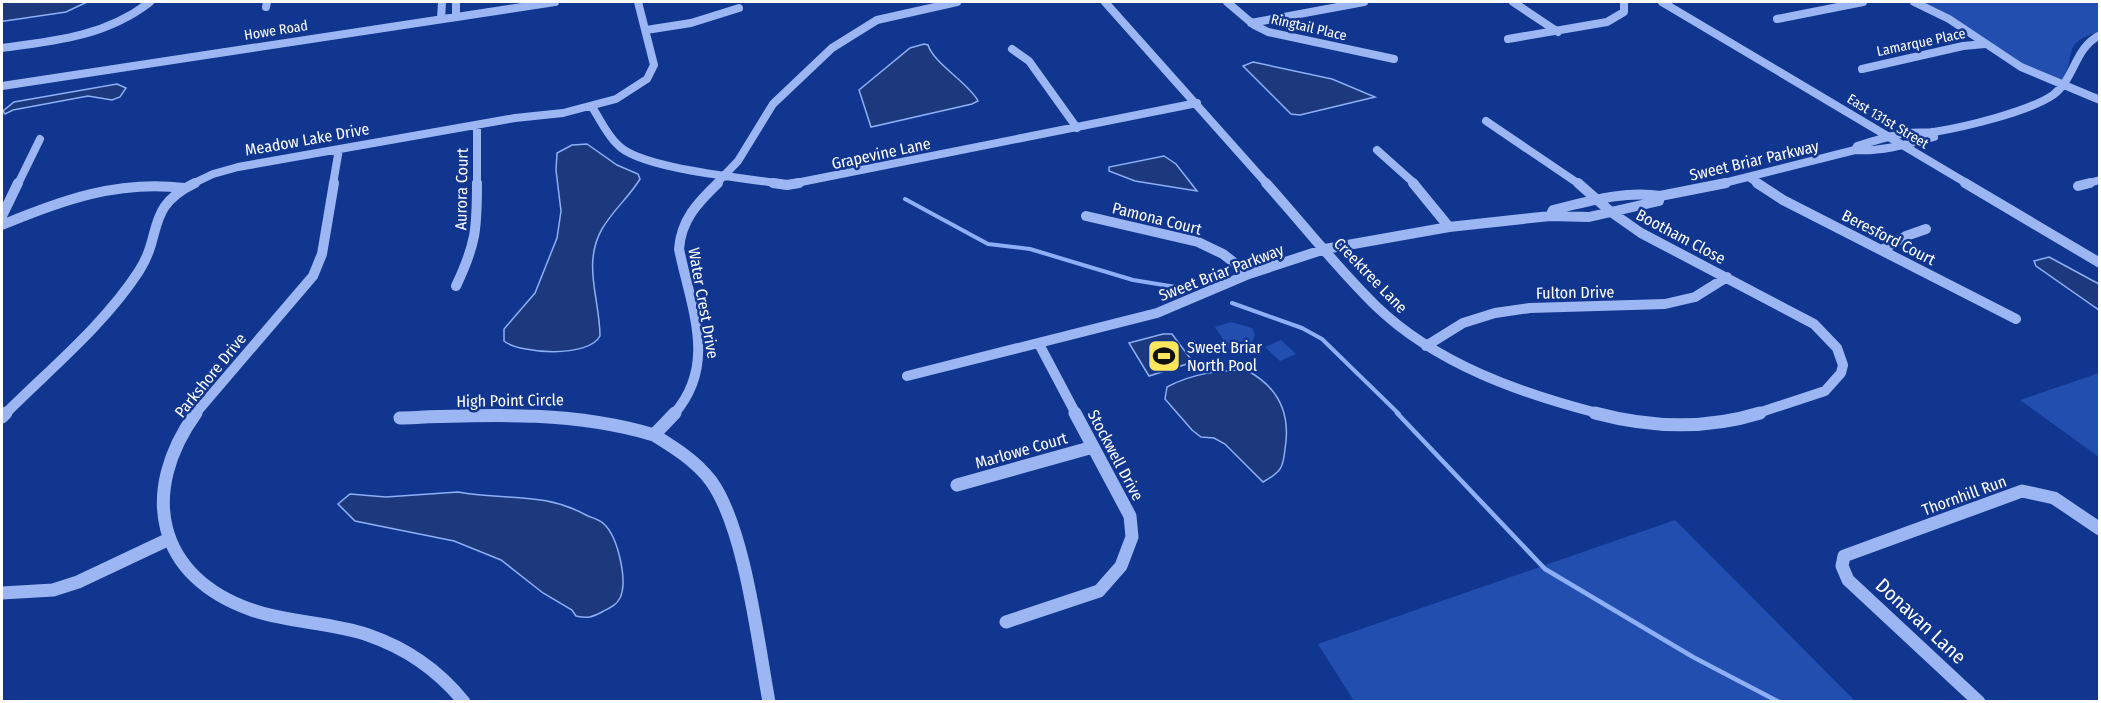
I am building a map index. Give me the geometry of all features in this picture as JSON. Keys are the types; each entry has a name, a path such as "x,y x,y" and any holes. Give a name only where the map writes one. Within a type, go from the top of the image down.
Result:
{"street":[{"path":"2,48 103,31 131,18 150,2"},
{"path":"441,19 442,2"},
{"path":"456,2 456,17"},
{"name":"Howe Road","path":"2,86 555,2"},
{"name":"Meadow Lake Drive","path":"2,417 120,299 141,268 160,211 184,188 213,174 238,166 592,107 623,95 647,79 654,64 638,2"},
{"name":"Water Crest Drive","path":"654,435 686,402 693,391 700,365 679,249 680,235 689,214 745,153 763,117 798,76 815,62 876,21 957,2"},
{"name":"Creektree Lane","path":"1106,2 1376,306 1404,331 1461,366 1505,386 1595,414 1639,423 1672,426 1729,421 1825,391 1837,383 1843,369 1843,358 1837,348"},
{"name":"Ringtail Place","path":"1227,2 1251,23 1274,34 1394,59"},
{"path":"1251,23 1364,2"},
{"path":"1513,2 1558,32"},
{"path":"1508,39 1558,32 1618,18 1624,12 1624,2"},
{"name":"East 131st Street","path":"1662,2 2100,263"},
{"path":"1776,19 1863,2"},
{"path":"1914,2 1949,19 2021,67 2100,100"},
{"path":"646,30 691,23 739,8"},
{"name":"Sweet Briar Parkway","path":"1856,150 1857,146 1924,130 1932,132 2037,103 2063,86 2084,44 2100,35"},
{"name":"Lamarque Place","path":"1862,69 1964,46 1985,44"},
{"path":"1012,50 1029,61 1077,128"},
{"name":"Grapevine Lane","path":"592,107 618,146 633,155 656,163 777,185 809,183 1197,103"},
{"name":"Bootham Close","path":"1486,121 1568,174 1611,212 1641,233 1814,324 1837,348"},
{"name":"Aurora Court","path":"456,286 472,252 477,225 477,125"},
{"name":"Sweet Briar Parkway","path":"1550,216 1553,210 1597,200 1649,194 1660,196 1750,178 1856,150 1866,152 1902,145 1934,137 1932,132"},
{"path":"2,216 40,139"},
{"name":"Parkshore Drive","path":"339,149 322,254 313,276 191,420 176,448 163,481 161,513 167,540 180,564 215,594 251,610 367,635 415,656 454,689 464,702"},
{"path":"1377,150 1408,176 1449,227"},
{"name":"Beresford Court","path":"1750,178 1783,200 2016,319"},
{"path":"2078,186 2100,180"},
{"path":"2,225 91,192 160,183 184,188"},
{"name":"Sweet Briar Parkway","path":"908,376 1157,313 1249,274 1325,249 1449,227 1550,216 1560,219 1611,212 1659,201 1660,196"},
{"name":"Pamona Court","path":"1086,216 1198,242 1223,254 1249,274"},
{"path":"1882,250 1906,236 1926,229"},
{"name":"Fulton Drive","path":"1426,346 1463,323 1495,312 1530,308 1665,304 1695,297 1727,277"},
{"name":"Stockwell Drive","path":"1006,622 1099,591 1121,566 1131,537 1130,516 1039,344"},
{"name":"High Point Circle","path":"400,418 557,414 614,422 654,435"},
{"path":"654,435 668,442 702,470 729,510 769,702"},
{"name":"Marlowe Court","path":"957,485 1093,447"},
{"name":"Thornhill Run","path":"1842,566 1844,556 2022,491 2037,492 2063,502 2100,529"},
{"path":"2,593 53,590 78,582 167,540"},
{"name":"Donavan Lane","path":"1842,566 1848,580 1979,702"}],"shaded area":[{"path":"2,2 87,2 66,12 2,21"},
{"path":"1918,2 2099,2 2099,32 2087,36 2074,46 2062,80 2038,74"},
{"path":"928,45 937,59 974,94 978,101 871,127 859,90 910,48"},
{"path":"1253,62 1332,79 1375,97 1300,115 1291,114 1243,66"},
{"path":"117,84 126,88 120,97 112,100 88,96 13,110 5,114 3,111 14,102"},
{"path":"587,144 617,165 638,174 640,179 606,222 596,242 593,269 600,336 583,348 569,351 539,351 512,345 504,341 504,329 535,293 557,238 561,211 556,170 557,153 572,145"},
{"path":"1164,156 1176,164 1197,191 1135,181 1109,171 1109,167"},
{"path":"2049,257 2099,284 2099,310 2036,266 2034,261"},
{"path":"1231,322 1252,328 1255,335 1249,349 1233,354 1215,327"},
{"name":"Sweet Briar North Pool","path":"1163,334 1172,334 1193,362 1149,376 1129,343"},
{"path":"1281,340 1296,354 1280,361 1265,347"},
{"path":"1246,370 1265,383 1272,391 1278,399 1285,419 1286,441 1282,466 1263,482 1225,444 1214,438 1201,437 1192,430 1165,399 1167,387 1186,379 1215,372"},
{"path":"2099,373 2099,457 2020,400"},
{"path":"458,492 555,503 598,520 609,530 620,559 623,581 618,601 593,616 576,616 572,610 543,593 501,560 454,541 355,521 338,504 350,494 386,497"},
{"path":"1675,520 1855,701 1354,701 1318,644"}],"waterway":[{"path":"905,199 988,244 1030,249 1133,280 1176,287"},
{"path":"1232,303 1302,328 1322,339 1399,414"},
{"path":"1397,413 1545,569 1693,657 1779,702"}],"place":[{"name":"Sweet Briar North Pool","path":"1164,356"}]}
